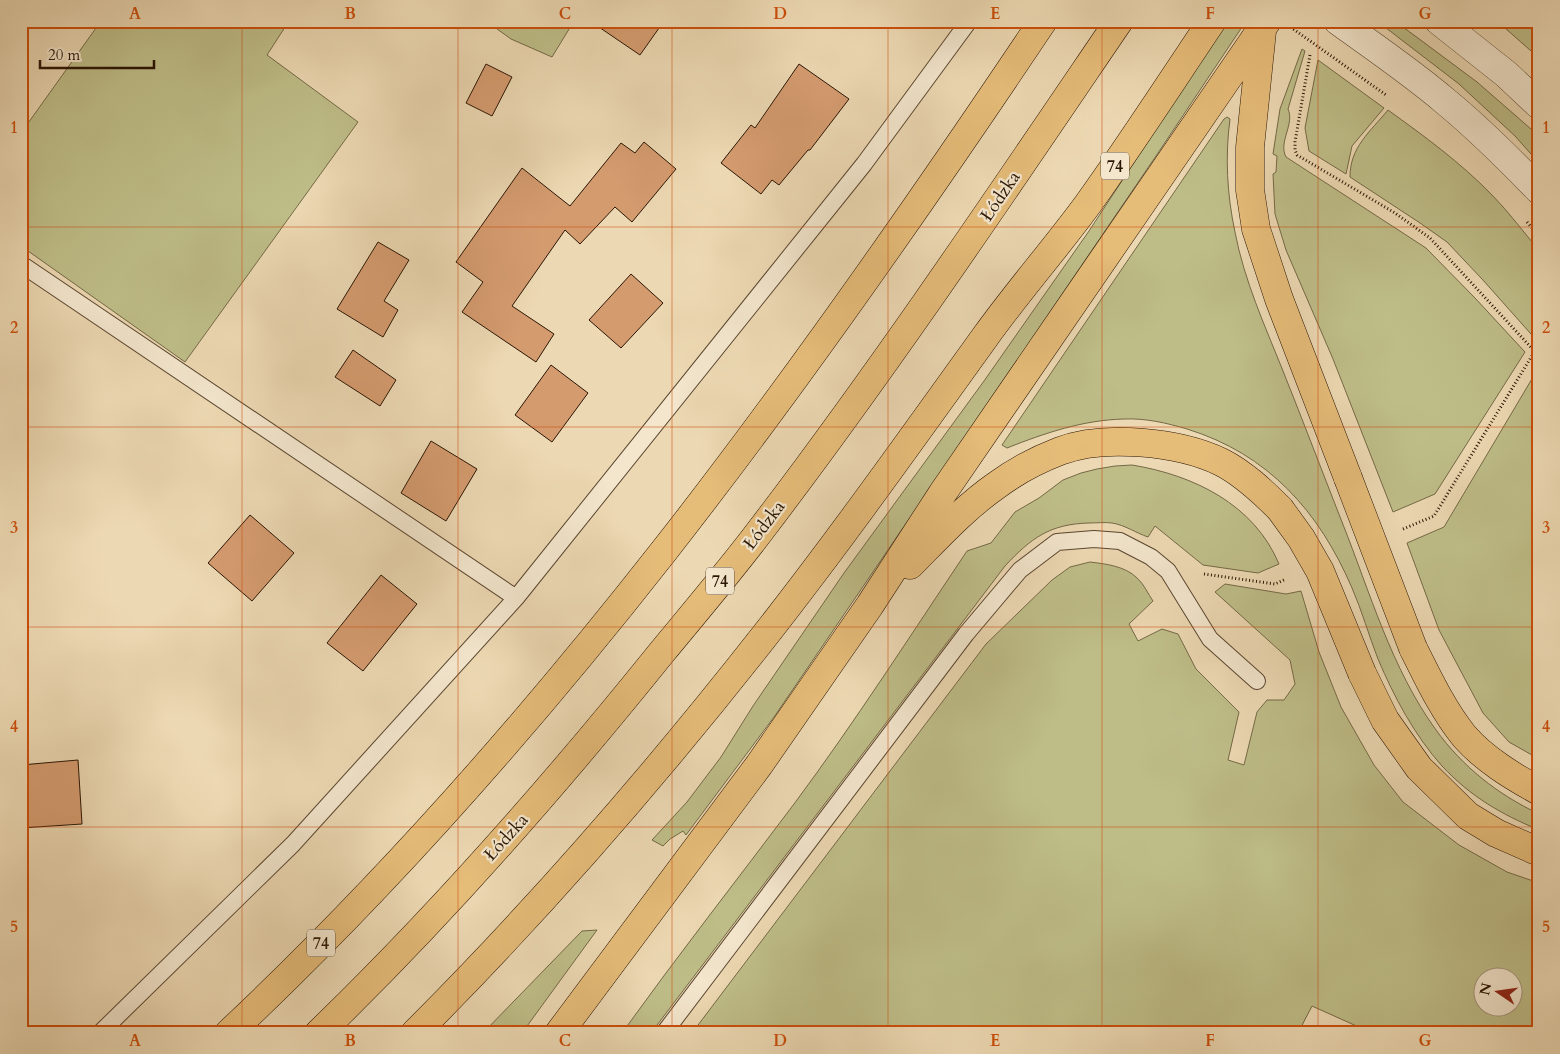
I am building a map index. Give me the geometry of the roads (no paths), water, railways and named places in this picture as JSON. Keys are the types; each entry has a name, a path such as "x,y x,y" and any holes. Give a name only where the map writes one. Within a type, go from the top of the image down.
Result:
{"main road":[{"name":"74","path":"229,1033 303,961 410,850 480,773 638,584 803,368 916,209 1044,21"},
{"name":"Łódzka","path":"319,1033 425,925 545,792 621,703 759,533 923,307 1118,21"},
{"name":"74","path":"415,1033 494,952 583,853 691,727 766,634 875,491 1008,305 1086,206 1127,149 1212,21"},
{"path":"1270,23 1250,147 1250,190 1256,229 1280,299 1413,648 1447,712 1464,736 1514,777 1539,791"},
{"path":"559,1033 759,765 870,605 942,494 1270,23"},
{"path":"870,605 968,507 998,484 1028,466 1062,450 1103,442 1152,443 1190,450 1222,463 1260,489 1280,509 1301,538 1320,571 1362,673 1385,720 1425,774 1468,816 1496,833 1539,852"}],"street":[{"path":"1338,21 1446,101 1505,155 1539,190"},
{"path":"1440,21 1506,74 1539,105"}],"lane":[{"path":"100,1033 292,844 516,598 864,164 969,21"},
{"path":"21,264 516,598"},
{"path":"664,1033 966,634 1020,570 1057,542 1094,538 1120,541 1151,557 1168,571 1210,640 1257,681"}]}
